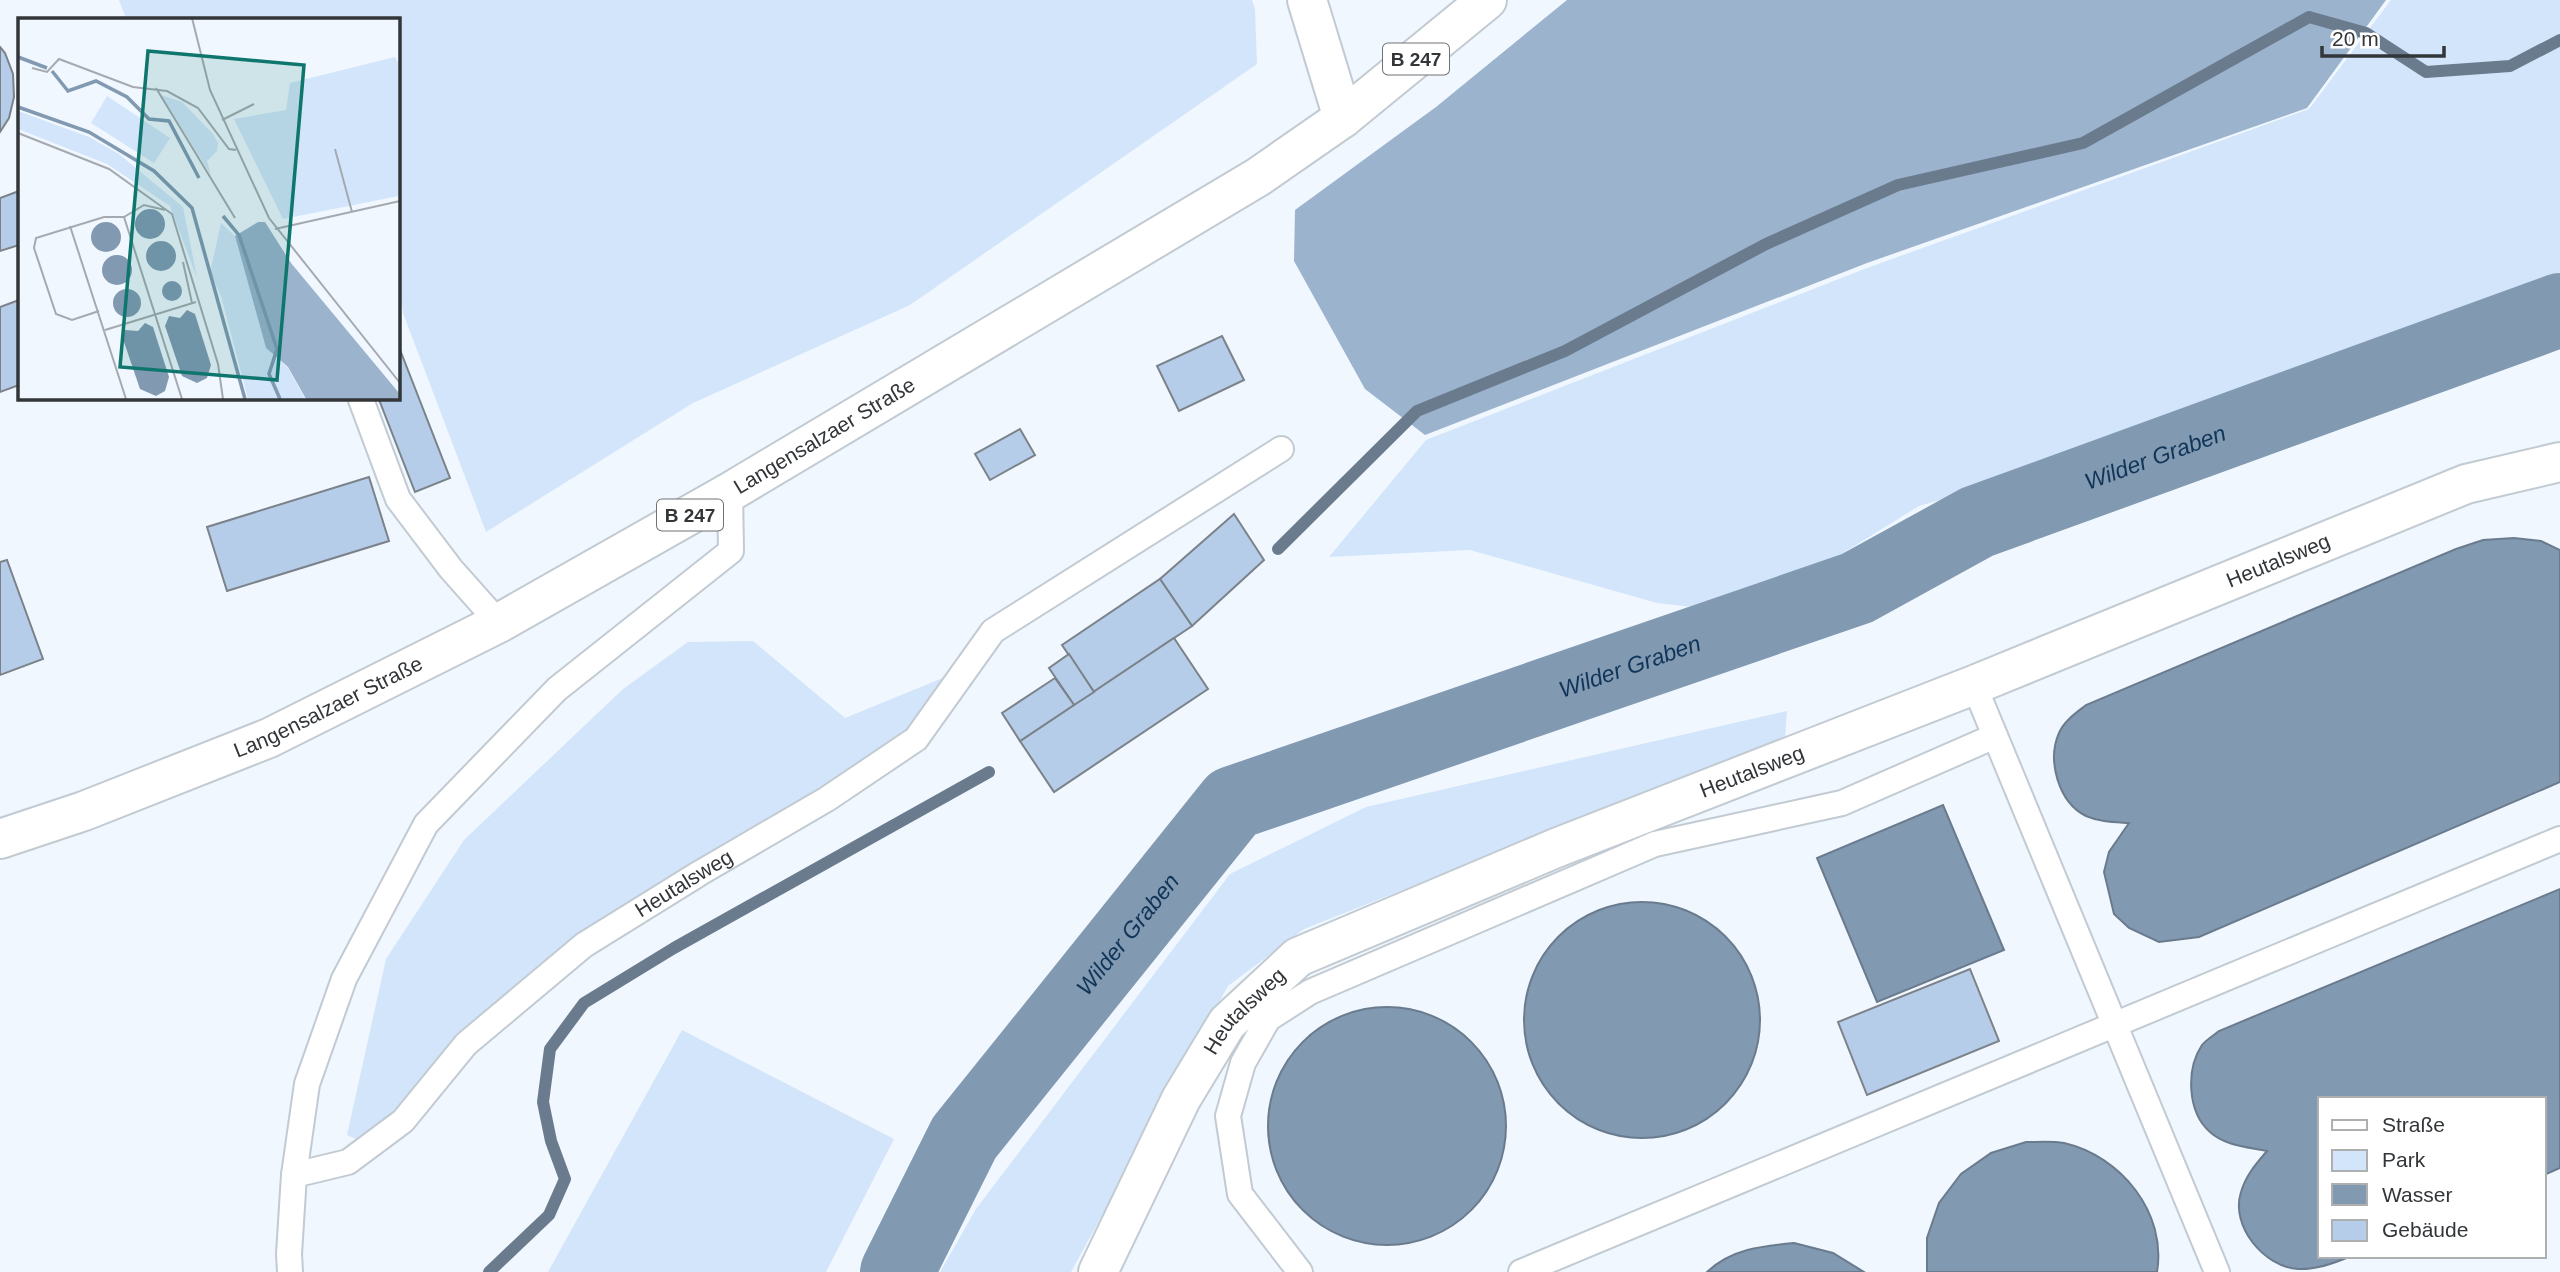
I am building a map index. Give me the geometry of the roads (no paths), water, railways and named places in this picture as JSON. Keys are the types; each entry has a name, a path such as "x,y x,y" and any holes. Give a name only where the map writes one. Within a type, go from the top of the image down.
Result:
{"street":[{"path":"1307,0 1343,118"},
{"name":"Langensalzaer Straße","path":"0,839 84,811 269,738 499,623 730,492 1258,177 1343,118 1487,0"},
{"name":"Heutalsweg","path":"1098,1272 1181,1099 1227,1023 1297,957 1556,848 1974,685 2466,484 2560,462"}],"lane":[{"path":"360,399 398,499 451,569 499,623"},
{"name":"Heutalsweg","path":"294,1175 348,1162 403,1121 466,1044 584,945 827,799 916,739 993,631 1281,449"},
{"path":"290,1272 294,1175 307,1084 344,979 426,824 558,689 731,551 730,492"},
{"path":"1974,685 2217,1272"},
{"path":"1300,1272 1240,1194 1228,1116 1243,1063 1268,1019 1310,992 1654,844 1842,803 1995,736"},
{"path":"1521,1272 2560,839"}],"water":[{"path":"2514,538 2541,541 2560,550 2560,782 2199,937 2159,942 2129,928 2114,914 2104,872 2109,852 2129,823 2102,821 2086,816 2076,810 2062,791 2054,755 2059,733 2071,717 2086,705 2456,549 2483,540"},
{"path":"1943,805 2004,950 1877,1002 1817,858"},
{"path":"2560,889 2560,1168 2546,1174 2546,1097 2318,1097 2318,1258 2346,1258 2305,1269 2285,1267 2262,1253 2245,1231 2240,1218 2241,1192 2252,1170 2267,1151 2237,1145 2216,1137 2202,1124 2191,1090 2197,1055 2202,1045 2219,1031"},
{"path":"1642,902 1687,911 1717,929 1733,945 1755,986 1760,1020 1751,1065 1733,1095 1717,1111 1676,1133 1642,1138 1597,1129 1567,1111 1551,1095 1529,1054 1524,1020 1533,975 1551,945 1567,929 1608,907"},
{"path":"1375,1007 1399,1007 1422,1012 1443,1021 1463,1034 1479,1050 1501,1091 1506,1126 1504,1149 1497,1172 1479,1202 1463,1218 1422,1240 1399,1245 1375,1245 1352,1240 1331,1231 1311,1218 1295,1202 1273,1161 1268,1138 1268,1114 1273,1091 1282,1070 1295,1050 1311,1034 1352,1012"},
{"path":"2026,1142 2060,1142 2085,1150 2104,1160 2121,1174 2136,1190 2155,1229 2157,1272 1927,1272 1927,1238 1939,1203 1961,1174 1991,1153"},
{"path":"1794,1243 1833,1253 1864,1272 1707,1272 1726,1258 1737,1254 1759,1247"}],"waterway":[{"path":"1278,549 1417,411 1565,351 1766,244 1898,185 2083,143 2309,17 2366,33 2426,72 2510,66 2560,40"},
{"name":"Wilder Graben","path":"897,1272 964,1138 1233,803 1857,588 1977,522 2560,310"},
{"path":"489,1272 549,1215 565,1179 551,1141 543,1102 550,1049 584,1003 674,948 989,772"}]}
